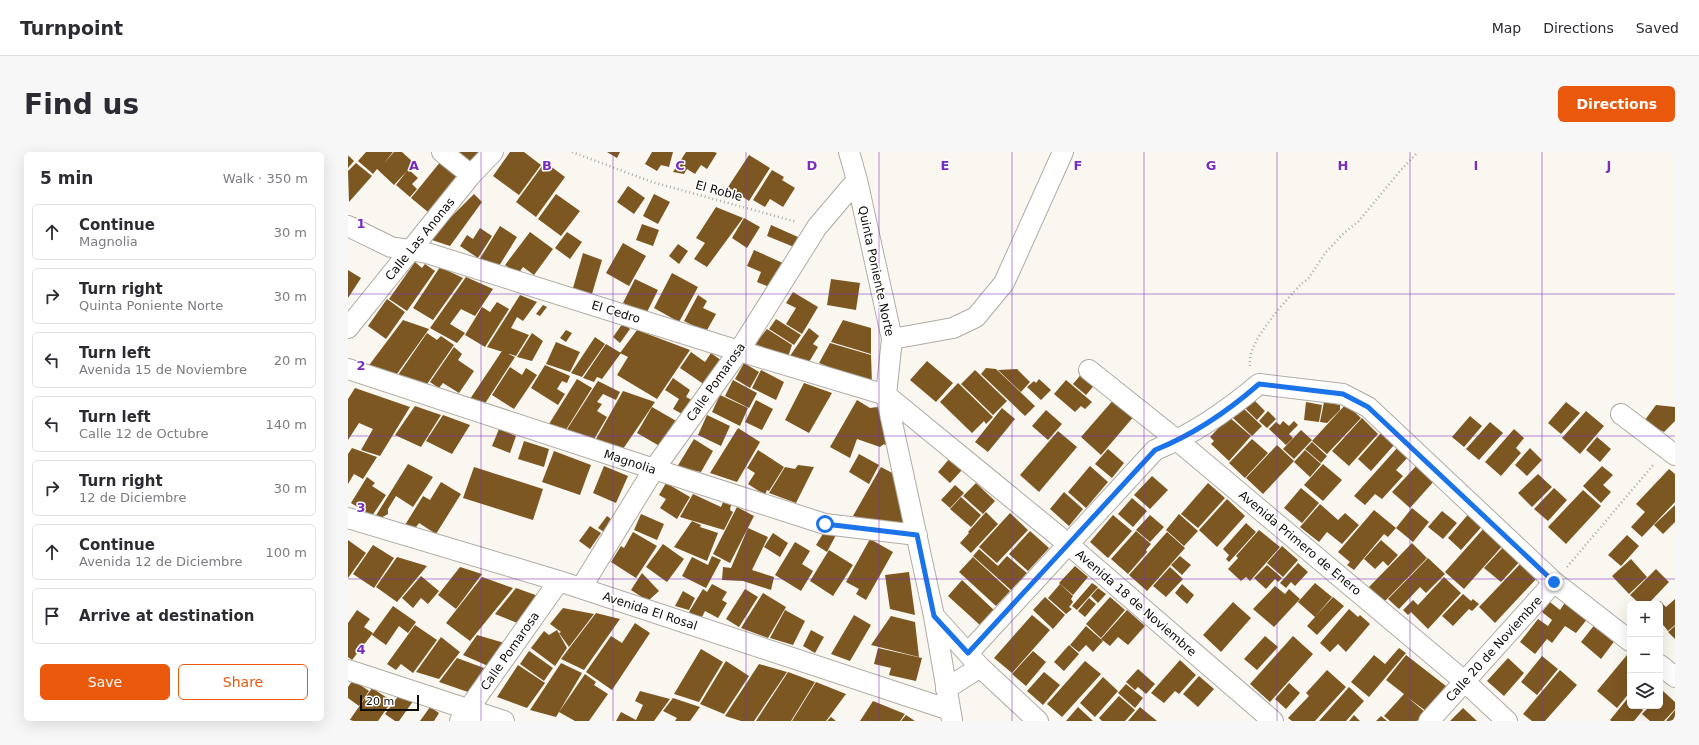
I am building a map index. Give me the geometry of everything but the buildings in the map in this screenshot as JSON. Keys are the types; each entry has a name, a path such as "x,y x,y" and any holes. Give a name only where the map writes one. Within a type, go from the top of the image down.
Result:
{"street":[{"path":"442,152 471,175"},
{"name":"Calle Las Anonas","path":"348,328 471,175 493,152"},
{"name":"Quinta Poniente Norte","path":"849,152 857,180 892,339 886,395 934,616 951,716"},
{"path":"892,339 953,328 976,317 1004,283 1063,152"},
{"name":"Calle Pomarosa","path":"581,588 654,470 739,351 817,227 857,180"},
{"name":"El Cedro","path":"348,226 391,247 427,253 739,351 886,395"},
{"name":"Magnolia","path":"348,369 654,470 825,524 917,535"},
{"name":"Avenida Primero de Enero","path":"1090,370 1178,441 1464,681 1507,721"},
{"path":"946,688 974,660 1068,544 1155,450 1193,433 1238,402 1259,384 1343,394 1368,407 1554,582 1627,639"},
{"name":"Avenida 18 de Noviembre","path":"886,395 1068,544 1273,721"},
{"path":"1620,414 1671,452"},
{"name":"Avenida El Rosal","path":"348,518 581,588 951,716"},
{"name":"Calle Pomarosa","path":"464,716 559,581"},
{"name":"Calle 20 de Noviembre","path":"1429,721 1554,582"},
{"path":"934,616 974,660 1038,721"},
{"path":"1663,667 1675,677"},
{"path":"348,670 464,716 504,721"}],"path":[{"name":"El Roble","path":"572,152 652,182 817,227"},
{"path":"1259,384 1251,374 1249,361 1255,345 1265,327 1296,290 1308,279 1326,252 1344,233 1358,222 1418,152"},
{"path":"1554,582 1671,452"}],"route":[{"path":"825,524 917,535 934,616 968,653 1155,450 1193,433 1238,402 1259,384 1343,394 1368,407 1554,582"}]}
